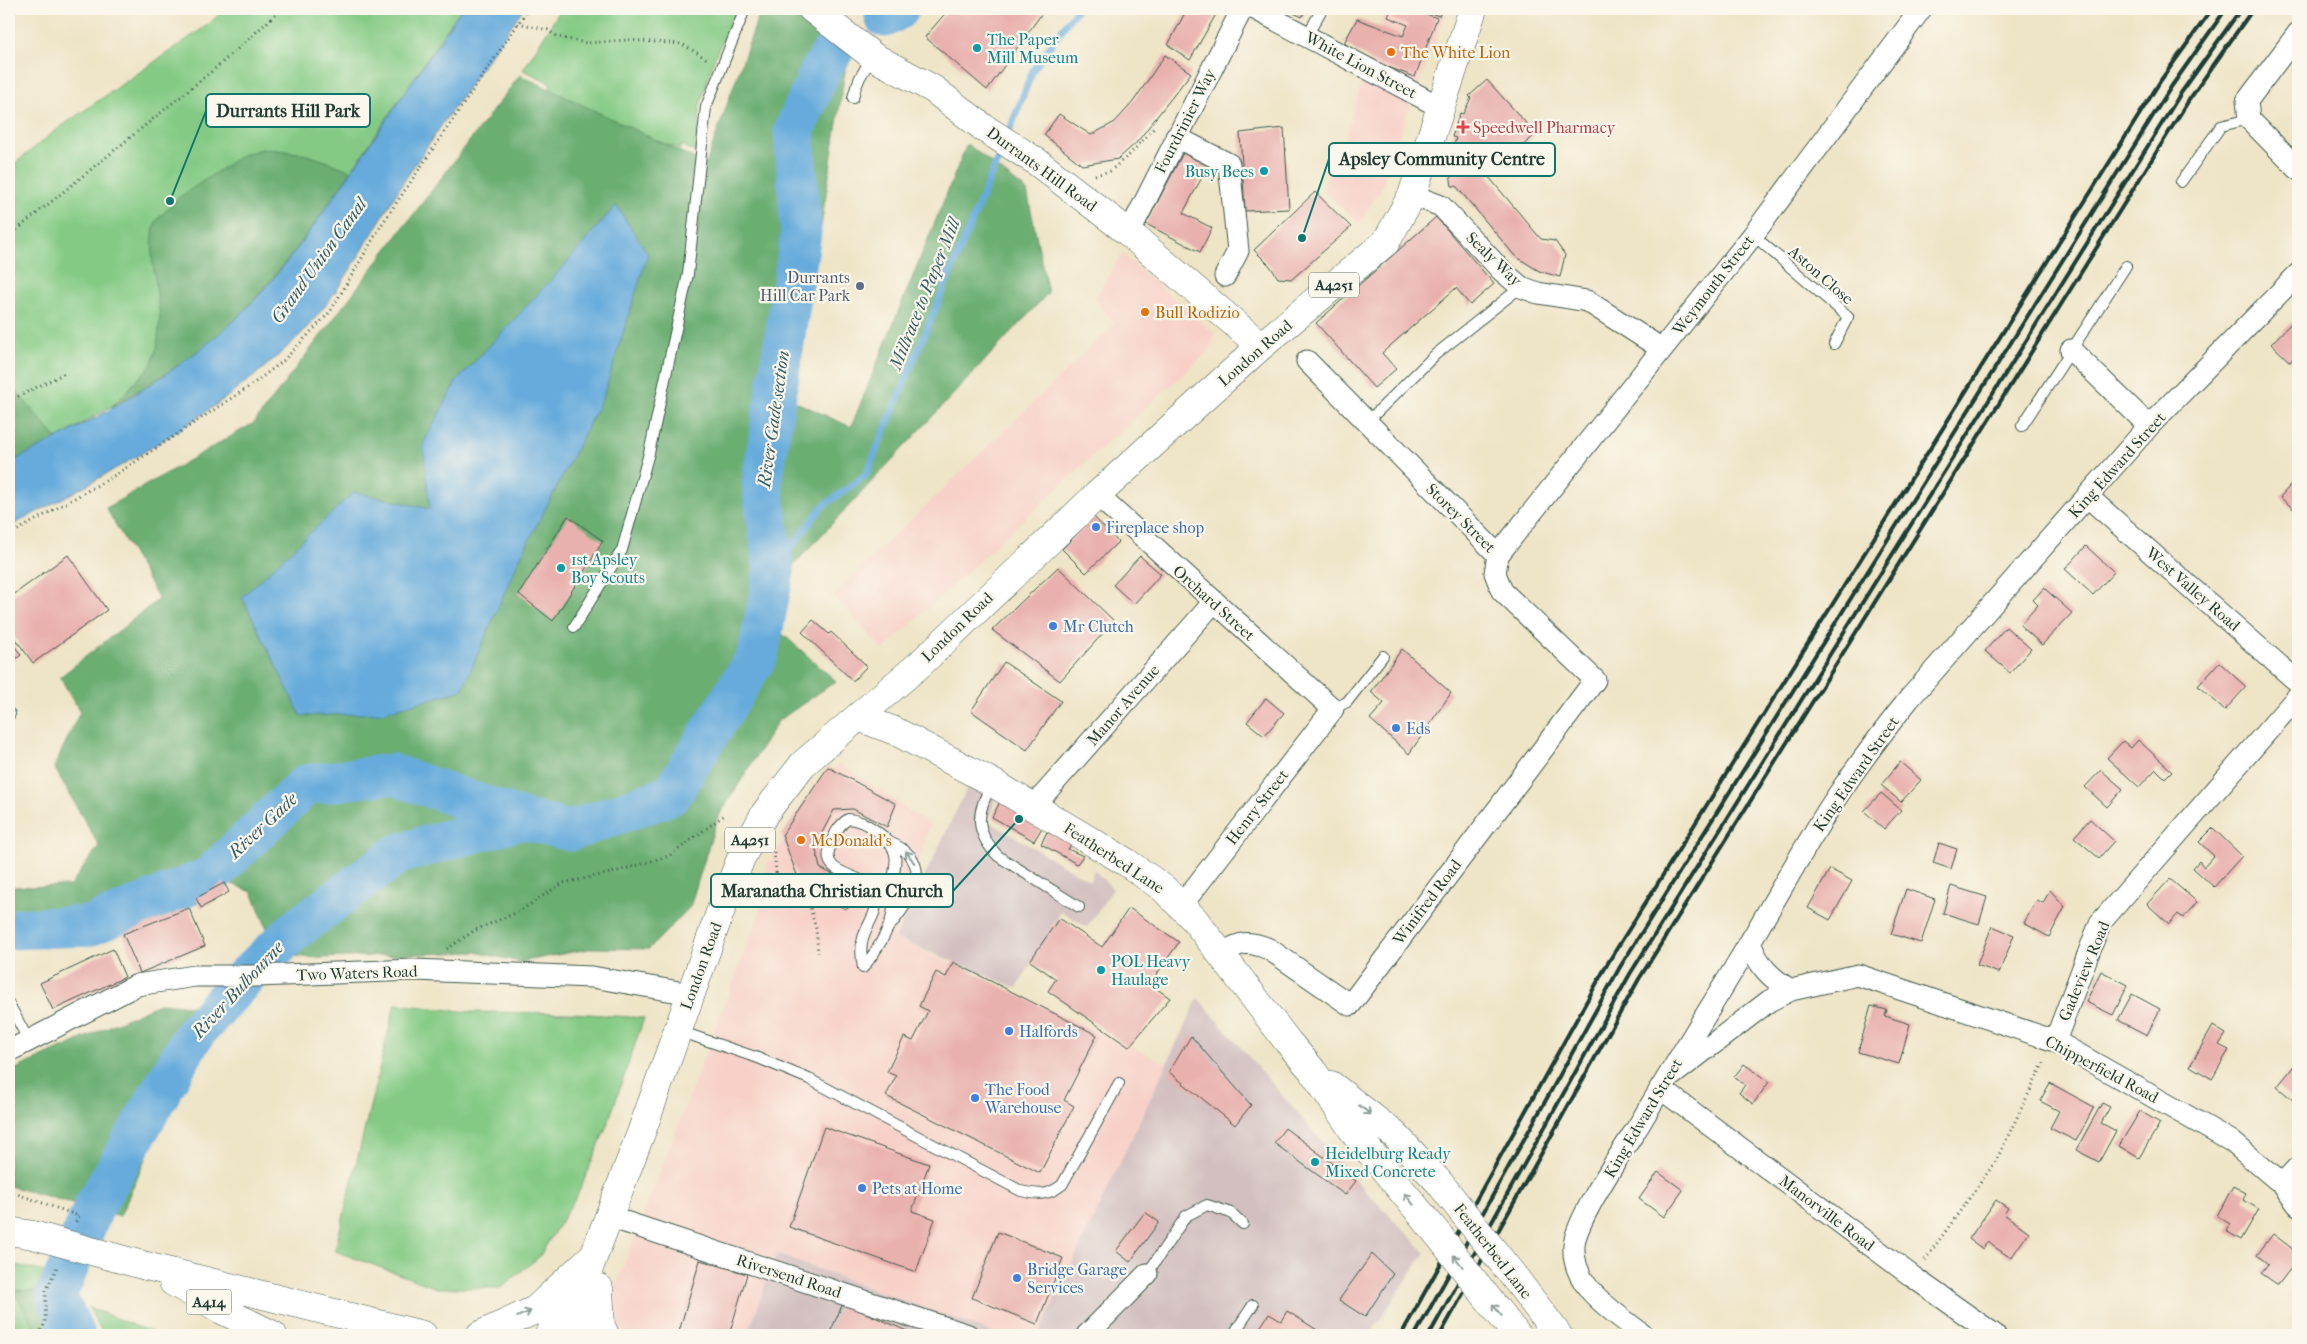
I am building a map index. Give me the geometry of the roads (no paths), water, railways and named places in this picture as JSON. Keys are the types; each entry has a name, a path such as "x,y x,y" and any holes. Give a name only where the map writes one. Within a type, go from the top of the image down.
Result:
{"main road":[{"name":"Durrants Hill Road","path":"812,9 874,57 933,89 984,128 1037,162 1130,233 1261,346"},
{"name":"London Road","path":"576,1335 583,1320 591,1264 610,1217 741,858 765,813 803,764 920,664 1096,495 1261,346 1386,242 1412,195 1473,9"},
{"name":"Featherbed Lane","path":"858,717 895,731 993,783 1148,876 1181,906 1312,1070 1357,1136 1517,1335"},
{"name":"Featherbed Lane","path":"1312,1070 1395,1135 1438,1181 1558,1335"},
{"name":"A414","path":"21,1233 423,1335"},
{"path":"480,1335 535,1310 591,1264 601,1305 601,1326 605,1335"},
{"name":"A4251","path":"549,1335 562,1304 591,1264"},
{"name":"A414","path":"146,1266 222,1310 273,1335"},
{"path":"265,1295 346,1335"}],"street":[{"name":"Fourdrinier Way","path":"1130,233 1176,137 1242,9"},
{"name":"White Lion Street","path":"1255,9 1440,107"},
{"name":"Weymouth Street","path":"1498,555 1752,236 1921,9"},
{"path":"2298,33 2247,101 2249,119 2298,169"},
{"path":"1176,137 1229,164 1238,251 1225,276"},
{"name":"Sealy Way","path":"1412,195 1441,206 1502,270 1521,287 1538,293 1587,301 1662,349"},
{"name":"King Edward Street","path":"1643,1335 1591,1292 1582,1282 1576,1261 1574,1244 1584,1217 1811,837 1874,743 1909,700 2149,426 2298,274"},
{"path":"2071,350 2149,426"},
{"name":"Storey Street","path":"1307,361 1498,555 1495,573 1502,591 1595,680"},
{"name":"Orchard Street","path":"1096,495 1213,603 1333,709"},
{"name":"West Valley Road","path":"2088,497 2298,682"},
{"name":"Manor Avenue","path":"1033,807 1213,603"},
{"name":"Winifred Road","path":"1221,954 1239,944 1248,942 1269,949 1350,1005 1595,680"},
{"name":"Gadeview Road","path":"2055,1041 2100,923 2298,696"},
{"name":"Henry Street","path":"1181,906 1333,709"},
{"path":"1750,942 1754,954 1766,972 1777,982 1791,990"},
{"name":"Two Waters Road","path":"9,1051 137,985 195,976 257,976 414,970 592,976 690,994"},
{"name":"Chipperfield Road","path":"1662,1085 1769,1001 1791,990 1858,975 2055,1041 2231,1141 2282,1184 2298,1205"},
{"name":"Manorville Road","path":"1662,1085 1913,1277 1995,1335"},
{"path":"2282,1184 2298,1167"},
{"name":"Riversend Road","path":"610,1217 968,1335"},
{"path":"1086,1335 1147,1274"}],"lane":[{"path":"574,627 622,550 649,452 688,274 706,107 745,9"},
{"path":"1307,36 1322,9"},
{"path":"853,98 855,87 863,70 874,57"},
{"path":"2181,182 2222,126 2249,119"},
{"name":"Aston Close","path":"1752,236 1848,317 1834,344"},
{"path":"2022,426 2126,266"},
{"path":"1366,423 1436,354 1521,287"},
{"path":"1333,709 1347,702 1383,656"},
{"path":"993,783 982,801 979,816 981,830 988,846 998,856 1079,907"},
{"path":"848,819 855,820 880,834 889,842 908,852 915,861 917,872 912,894 906,906 887,930 863,968 860,952 863,937 874,915 876,906 874,890 869,885 836,869 828,859 827,852 837,828 848,819"},
{"path":"887,930 892,917 896,860 895,852 889,842"},
{"path":"9,1004 29,1041"},
{"path":"678,1030 758,1058 809,1079 1021,1191 1035,1194 1050,1194 1062,1185 1118,1083"},
{"path":"1147,1274 1186,1216 1207,1205 1231,1213 1243,1224"},
{"path":"1233,1335 1253,1305"}],"water":[{"name":"Grand Union Canal","path":"461,9 523,9 417,161 342,282 314,319 268,365 198,417 123,465 9,527 9,463 70,432 162,377 218,335 243,312 287,262 313,226"},
{"path":"616,205 648,254 603,397 518,562 462,690 382,713 301,716 242,597 354,492 430,509 423,444 456,382 563,267"}],"waterway":[{"name":"River Gade section","path":"885,17 899,9"},
{"name":"Millrace to Paper Mill","path":"1007,137 1033,70 1077,9"},
{"name":"River Gade section","path":"9,929 89,926 208,878 306,785 391,774 523,819 570,831 671,795 758,655 774,570 762,483 801,233 794,131 821,70 833,51"},
{"name":"Millrace to Paper Mill","path":"774,570 822,507 866,475 1003,147"},
{"name":"River Bulbourne","path":"75,1335 56,1296 94,1207 194,1034 248,974 295,930 398,854 523,819"}],"railway":[{"path":"1401,1335 1609,961 2161,80 2212,9"},
{"path":"1415,1335 1620,967 2171,87 2226,9"},
{"path":"1429,1335 1630,974 2181,93 2241,9"},
{"path":"1440,1335 1639,979 2189,100 2253,9"}],"place":[{"name":"The Paper Mill Museum","path":"977,48"},
{"name":"The White Lion","path":"1391,52"},
{"name":"Speedwell Pharmacy","path":"1463,127"},
{"name":"Busy Bees","path":"1264,171"},
{"name":"Durrants Hill Park","path":"170,201"},
{"name":"Apsley Community Centre","path":"1302,238"},
{"name":"Durrants Hill Car Park","path":"860,286"},
{"name":"Bull Rodizio","path":"1145,312"},
{"name":"Fireplace shop","path":"1096,527"},
{"name":"1st Apsley Boy Scouts","path":"561,568"},
{"name":"Mr Clutch","path":"1053,626"},
{"name":"Eds","path":"1396,728"},
{"name":"Maranatha Christian Church","path":"1019,819"},
{"name":"McDonald's","path":"801,840"},
{"name":"POL Heavy Haulage","path":"1101,970"},
{"name":"Halfords","path":"1009,1031"},
{"name":"The Food Warehouse","path":"975,1098"},
{"name":"Heidelburg Ready Mixed Concrete","path":"1315,1162"},
{"name":"Pets at Home","path":"862,1188"},
{"name":"Bridge Garage Services","path":"1017,1278"}],"water label":[{"name":"River Gade","path":"263,826"}]}
